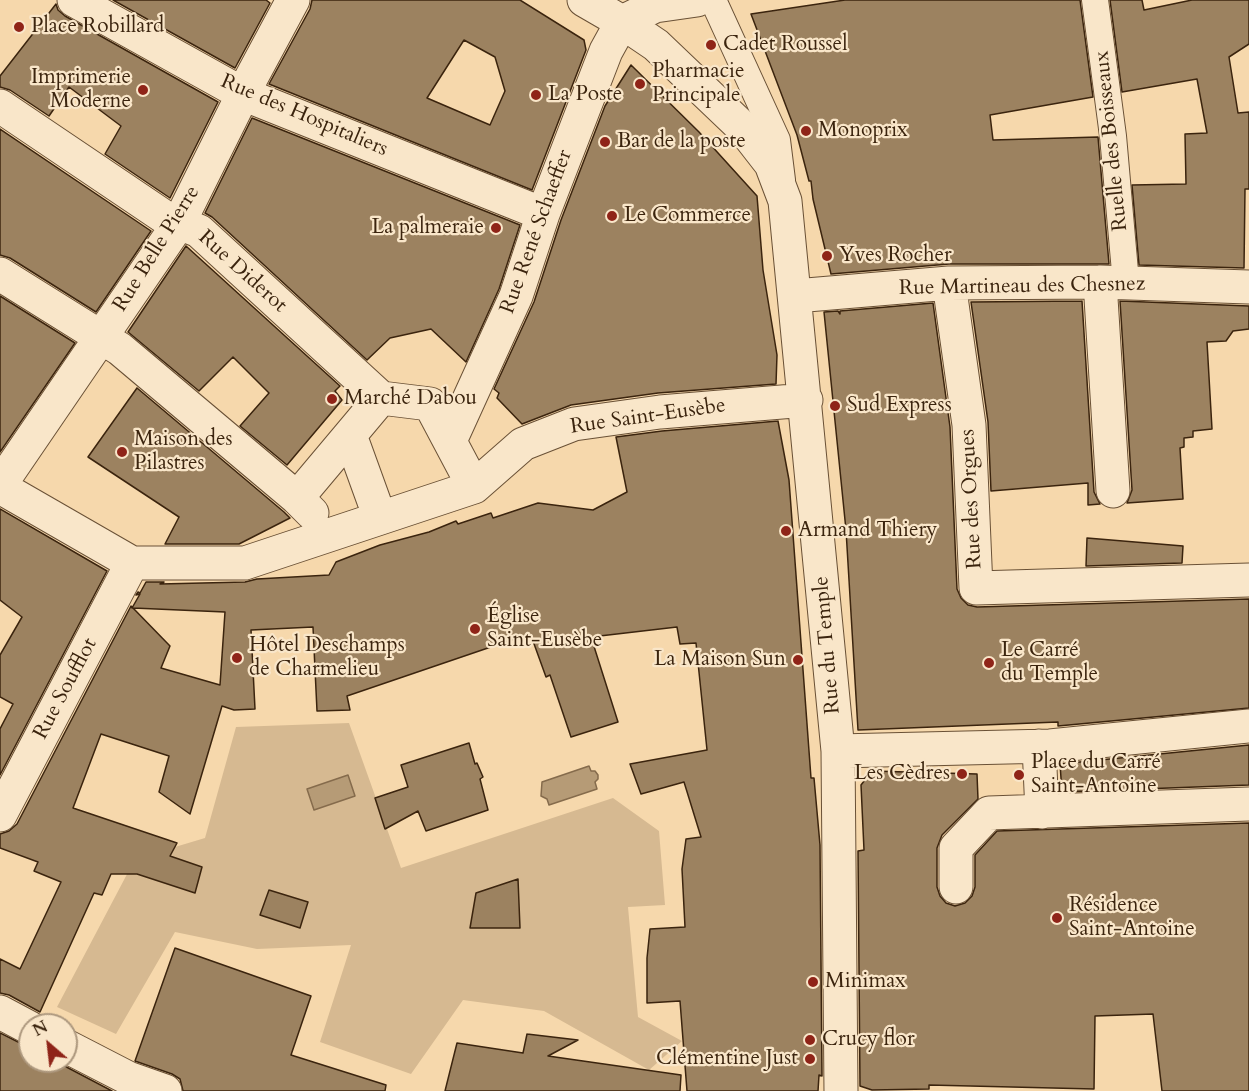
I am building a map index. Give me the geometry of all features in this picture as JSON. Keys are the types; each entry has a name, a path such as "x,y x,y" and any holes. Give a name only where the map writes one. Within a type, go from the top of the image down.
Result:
{"street":[{"name":"Rue des Hospitaliers","path":"74,0 243,94 543,214"},
{"name":"Rue Belle Pierre","path":"0,486 179,223 293,0"},
{"name":"Rue du Temple","path":"584,0 656,45 742,128 771,164 785,201 806,400 838,751 841,1091"},
{"path":"622,22 655,6 697,0"},
{"path":"713,0 777,140 785,201"},
{"name":"Ruelle des Boisseaux","path":"1095,0 1113,136 1113,283"},
{"name":"Rue René Schaeffer","path":"450,441 516,296 543,214 606,51 622,22"},
{"name":"Rue Diderot","path":"0,106 166,218 199,231 381,398"},
{"path":"0,274 120,349 312,510 320,538"},
{"name":"Rue Martineau des Chesnez","path":"795,296 949,283 1113,283 1249,287"},
{"name":"Rue des Orgues","path":"949,283 969,425 976,588 1249,580"},
{"path":"1113,283 1113,491"},
{"path":"0,486 132,563 245,563 474,487 430,404 381,398 297,498"},
{"name":"Rue Saint-Eusèbe","path":"474,487 524,444 574,424 660,412 806,400"},
{"path":"350,435 380,518"},
{"name":"Rue Soufflot","path":"0,815 132,563"},
{"path":"838,751 1039,746 1249,726"},
{"path":"1039,746 1042,812"},
{"path":"956,887 956,848 989,813 1249,804"},
{"path":"0,1012 18,1022"},
{"path":"78,1052 128,1078 165,1091"}],"shaded area":[{"path":"349,723 401,868 613,798 659,831 665,905 628,907 638,1017 682,1041 649,1070 544,1011 463,1000 411,1074 320,1042 351,945 257,949 175,932 116,1034 78,1017 78,1013 70,1013 57,1007 135,859 205,838 236,727"},
{"path":"589,766 591,771 595,771 598,775 595,782 597,789 549,805 547,799 541,796 542,782"},
{"path":"348,775 355,796 314,810 307,789"}],"building":[{"path":"113,0 266,0 270,3 235,68"},
{"path":"312,0 520,0 584,40 586,50 532,190 269,84 310,9","holes":["464,40 495,57 505,91 490,125 427,98"]},
{"path":"845,0 1080,0 1093,97 990,115 993,140 1098,137 1109,264 949,264 831,274 813,199 811,181 809,181 797,135 751,14"},
{"path":"1110,0 1142,0 1144,10 1192,0 1249,0 1249,44 1229,57 1238,113 1249,112 1249,189 1245,189 1244,268 1139,265 1132,185 1186,184 1185,134 1207,133 1197,79 1122,92"},
{"name":"Imprimerie Moderne","path":"56,4 58,10 65,16 218,102 170,198 105,154 121,126 69,87 49,116 10,90 0,87 0,76"},
{"path":"631,65 699,132 757,196 763,270 777,355 776,384 658,393 571,405 522,424 497,398 499,393 494,389 534,302 561,220 605,106"},
{"path":"252,118 520,225 499,289 466,362 431,329 390,338 367,360 205,213"},
{"path":"0,129 151,231 96,312 10,258 0,255"},
{"path":"186,246 340,386 335,391 342,400 287,465 240,426 269,393 233,357 199,391 128,332"},
{"path":"0,296 75,343 0,452"},
{"path":"1082,301 1094,492 1100,504 1088,505 1088,483 991,491 988,422 971,302"},
{"path":"1120,301 1249,306 1249,329 1233,331 1226,341 1207,342 1212,429 1193,431 1193,437 1184,438 1184,447 1180,448 1183,499 1127,503 1132,490"},
{"path":"933,303 950,427 957,589 961,598 968,605 977,607 1249,599 1249,708 1058,726 1058,722 858,730 846,530 824,312 838,311 840,314 840,311"},
{"path":"137,388 290,518 239,544 165,544 179,517 88,457"},
{"path":"778,421 789,480 811,778 814,778 820,845 822,1076 819,1075 818,1091 687,1091 680,1001 647,1003 647,958 650,929 685,927 682,869 686,839 701,837 684,782 641,794 630,764 707,750 696,643 680,644 677,627 591,637 618,722 571,737 550,675 546,677 529,634 347,696 350,710 317,711 313,627 251,630 255,709 234,710 222,706 190,814 159,792 169,756 101,734 73,808 177,843 170,856 202,867 195,893 137,874 111,874 102,895 94,893 40,1012 9,995 0,993 0,959 20,969 61,882 34,871 38,862 0,848 0,834 9,831 17,824 131,606 132,608 140,594 136,595 140,593 146,582 164,582 160,584 245,582 257,579 329,575 336,562 380,545 429,532 456,521 458,524 491,513 493,518 538,503 593,510 627,492 616,437","holes":["133,608 225,612 220,685 161,668 170,646"]},
{"path":"0,509 107,571 0,775 0,729 13,704 0,697 0,655 22,617 0,600"},
{"path":"1087,538 1183,546 1182,563 1086,566"},
{"path":"469,743 475,764 477,763 483,777 480,779 488,810 426,831 418,811 385,829 375,798 408,787 401,765"},
{"path":"1249,745 1249,785 1062,792 1060,764"},
{"path":"872,771 977,774 978,799 942,835 937,848 937,887 946,903 955,906 965,903 972,896 975,887 975,855 997,831 1249,823 1249,1091 1162,1091 1153,1014 1095,1016 1094,1089 929,1085 929,1089 872,1090 860,1086 858,851 864,850 861,785"},
{"path":"518,879 520,928 470,928 476,893"},
{"path":"269,890 308,902 300,928 260,915"},
{"path":"175,948 311,996 291,1055 386,1085 385,1091 183,1091 180,1079 172,1074 135,1061"},
{"path":"0,1033 18,1042 18,1073 78,1073 112,1091 0,1091"},
{"path":"527,1034 578,1040 548,1056 681,1075 680,1091 445,1091 457,1043 523,1053"}],"place":[{"name":"Place Robillard","path":"19,27"},
{"name":"Cadet Roussel","path":"711,45"},
{"name":"Pharmacie Principale","path":"640,84"},
{"name":"Imprimerie Moderne","path":"143,90"},
{"name":"La Poste","path":"536,95"},
{"name":"Monoprix","path":"806,131"},
{"name":"Bar de la poste","path":"605,142"},
{"name":"Le Commerce","path":"612,216"},
{"name":"La palmeraie","path":"496,228"},
{"name":"Yves Rocher","path":"827,256"},
{"name":"Marché Dabou","path":"332,399"},
{"name":"Sud Express","path":"835,406"},
{"name":"Maison des Pilastres","path":"122,452"},
{"name":"Armand Thiery","path":"786,531"},
{"name":"Église Saint-Eusèbe","path":"475,629"},
{"name":"Hôtel Deschamps de Charmelieu","path":"237,658"},
{"name":"La Maison Sun","path":"798,660"},
{"name":"Le Carré du Temple","path":"989,663"},
{"name":"Les Cèdres","path":"962,774"},
{"name":"Place du Carré Saint-Antoine","path":"1019,775"},
{"name":"Résidence Saint-Antoine","path":"1057,918"},
{"name":"Minimax","path":"813,982"},
{"name":"Crucy flor","path":"810,1040"},
{"name":"Clémentine Just","path":"810,1059"}]}
